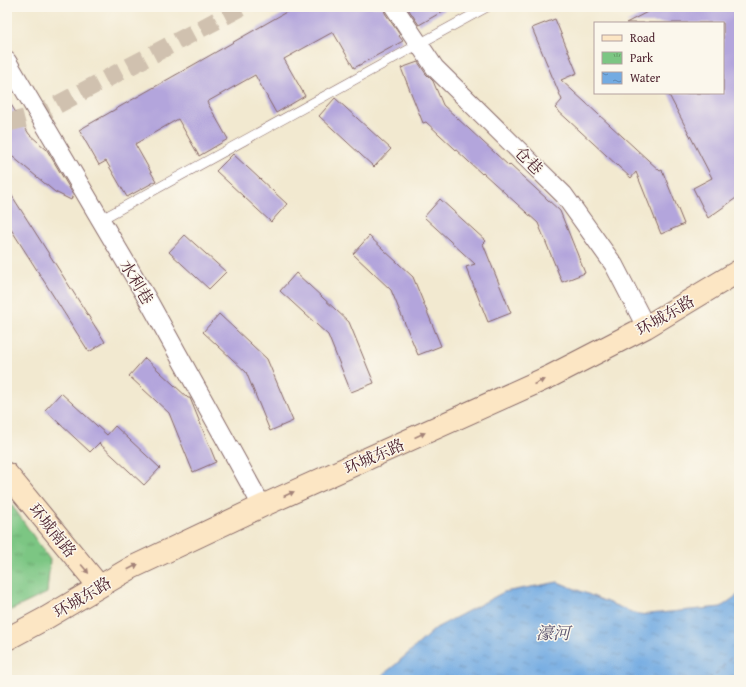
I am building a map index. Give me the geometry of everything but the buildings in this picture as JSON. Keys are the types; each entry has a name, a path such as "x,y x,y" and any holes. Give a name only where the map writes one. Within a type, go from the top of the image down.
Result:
{"street":[{"name":"仓巷","path":"394,7 435,68 564,195 614,265 646,327"},
{"name":"水利巷","path":"7,61 148,300 262,506"},
{"name":"环城东路","path":"7,639 46,618 130,568 262,506 551,376 646,327 739,271"},
{"name":"环城南路","path":"7,474 99,586"}],"lane":[{"path":"100,220 488,7"}],"green space":[{"path":"7,498 50,560 47,593 7,612"}],"water":[{"name":"濠河","path":"558,582 639,615 721,607 739,594 739,680 376,680 436,628 504,592"}],"ferry route":[{"path":"708,680 716,674 739,649"}],"tunnel":[{"path":"7,123 38,115 242,7"}]}
